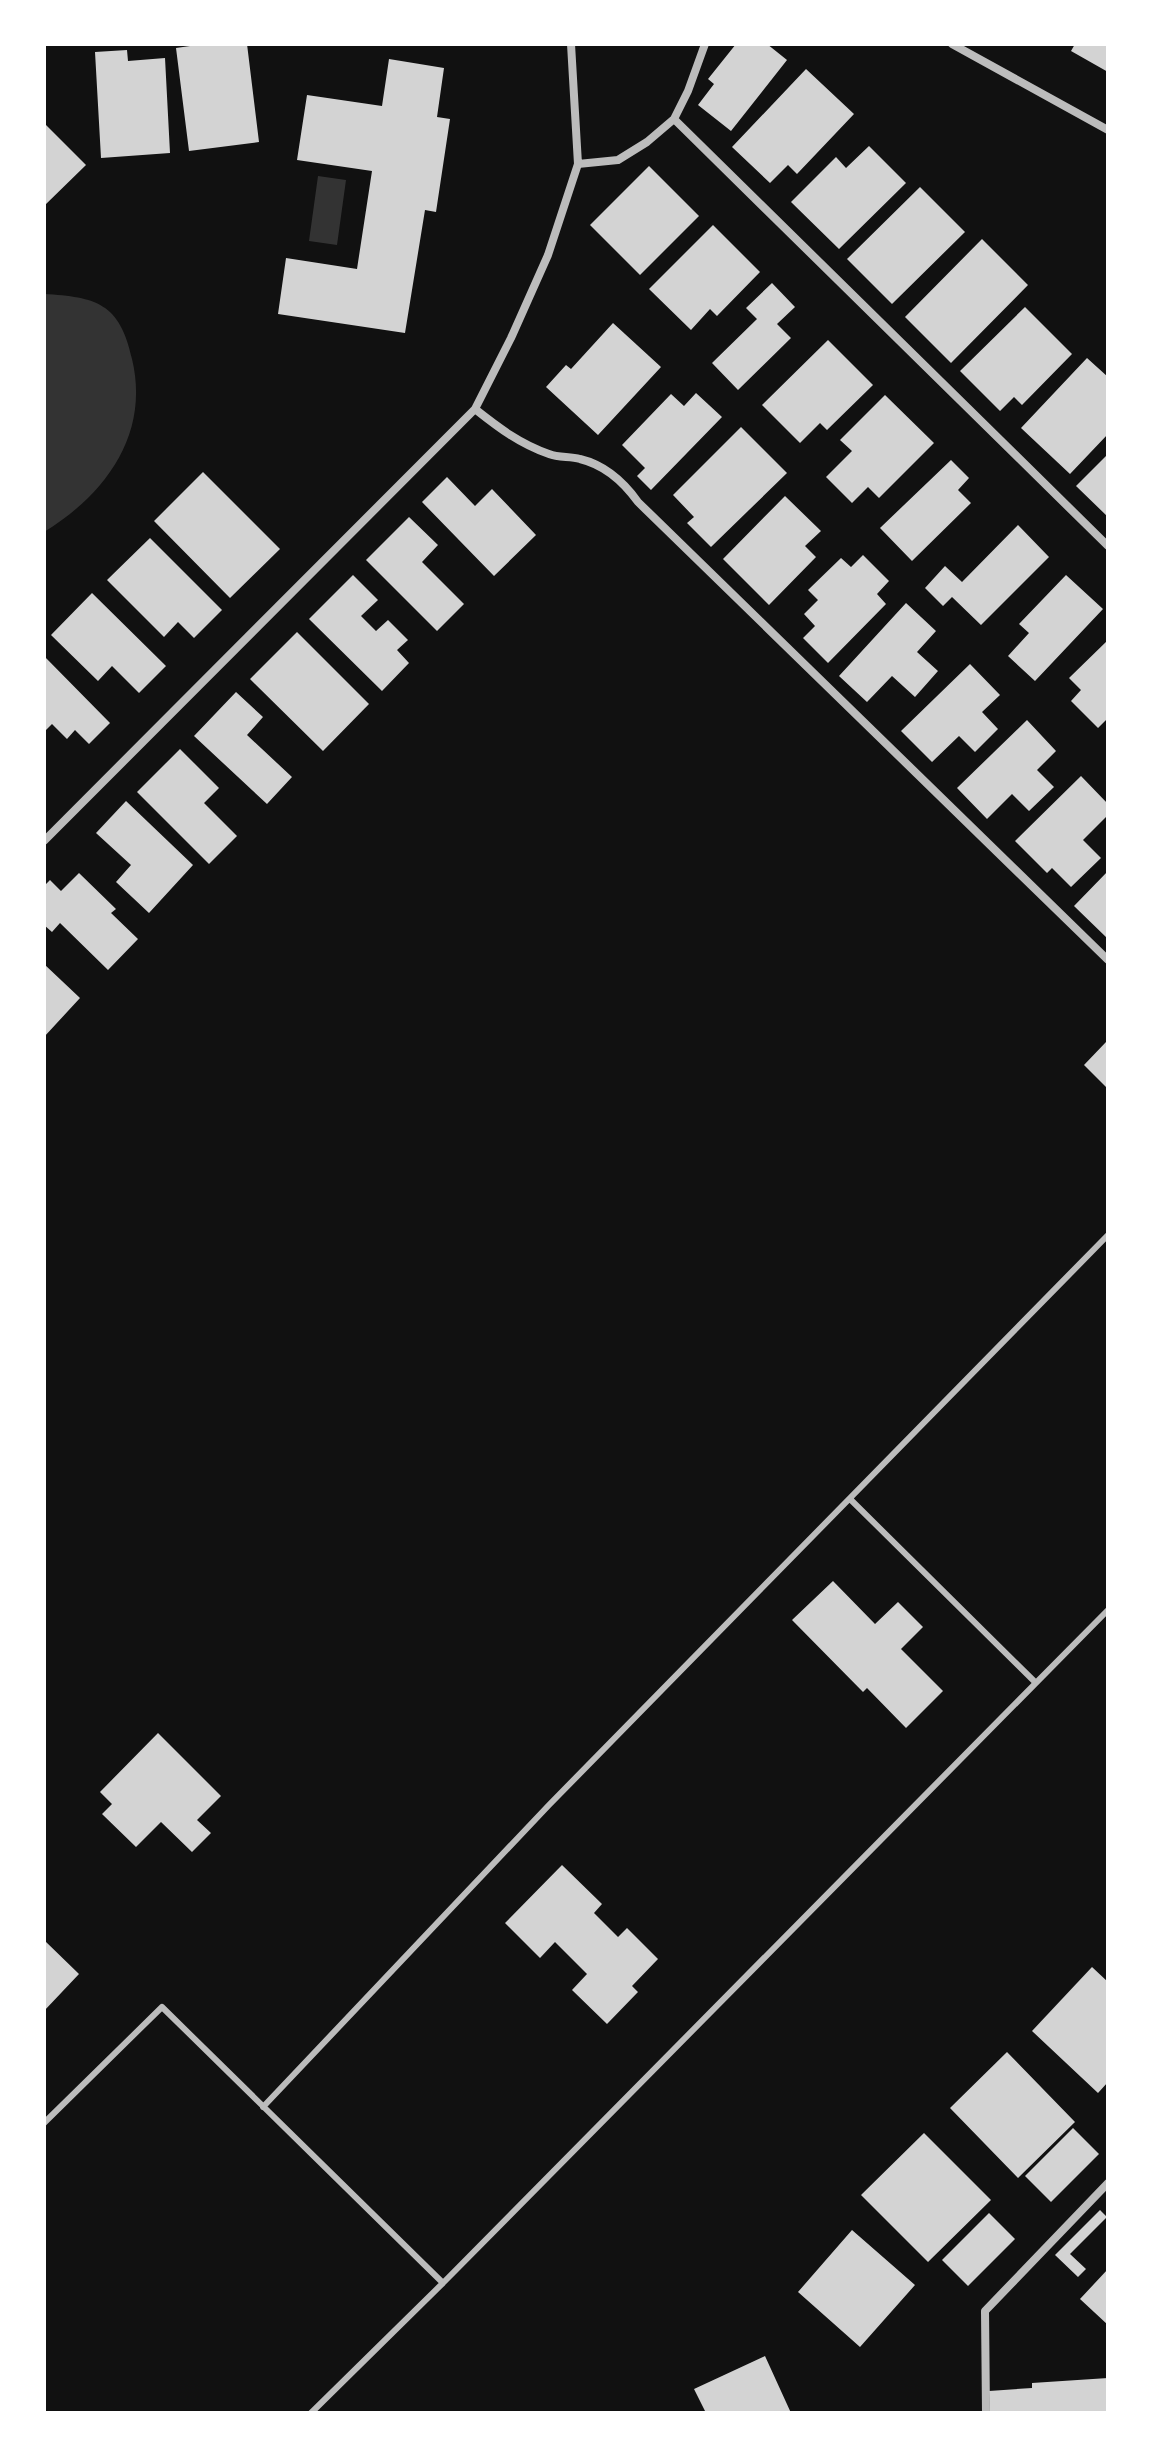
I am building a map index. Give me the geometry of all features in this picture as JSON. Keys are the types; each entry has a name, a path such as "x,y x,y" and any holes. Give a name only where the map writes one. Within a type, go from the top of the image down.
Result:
{"street":[{"path":"44,841 475,409 548,255 578,164 571,44"},
{"path":"578,164 618,160 647,142 674,119 705,44"},
{"path":"952,44 1108,130"},
{"path":"674,119 1108,546"},
{"path":"475,409 508,436 551,455 579,458 600,466 625,484 638,502 1108,960"},
{"path":"986,2413 985,2311 1108,2183"}],"lane":[{"path":"263,2107 549,1805 1108,1235"},
{"path":"850,1499 1036,1683"},
{"path":"311,2413 1108,1610"},
{"path":"44,2123 162,2007 443,2283"}],"shaded area":[{"path":"318,176 346,180 337,245 309,241"},
{"path":"44,294 92,301 113,315 127,340 136,386 135,412 118,459 86,499 44,532"}],"building":[{"path":"204,44 247,44 259,142 189,151 176,48"},
{"path":"736,44 767,44 787,60 731,131 698,105 714,84 708,79"},
{"path":"1075,44 1108,44 1108,72 1071,51"},
{"path":"127,50 128,61 165,58 170,153 101,158 95,52"},
{"path":"389,59 444,68 437,117 450,119 436,212 425,210 405,333 278,314 286,258 357,269 372,171 297,160 307,95 382,106"},
{"path":"806,69 854,114 797,174 788,165 770,183 732,147"},
{"path":"44,123 86,165 44,206"},
{"path":"869,146 906,183 839,249 791,202 836,157 846,168"},
{"path":"649,166 699,216 640,275 590,225"},
{"path":"920,187 965,232 892,304 847,259"},
{"path":"713,225 760,272 717,316 710,309 691,330 649,289"},
{"path":"982,239 1028,285 951,363 905,317"},
{"path":"772,283 795,307 777,324 791,338 738,390 712,363 757,319 746,308"},
{"path":"1025,307 1072,354 1022,405 1014,397 1000,411 960,371"},
{"path":"613,323 661,367 598,435 546,387 566,365 571,369"},
{"path":"828,340 873,385 827,430 820,423 800,443 762,405"},
{"path":"1087,358 1108,377 1108,434 1070,474 1021,428"},
{"path":"696,393 722,417 651,490 637,476 645,468 622,445 671,394 684,406"},
{"path":"885,395 934,443 879,498 868,487 852,503 826,477 852,451 840,440"},
{"path":"741,427 787,473 711,547 687,523 694,517 673,495"},
{"path":"1108,454 1108,517 1076,486"},
{"path":"951,460 969,478 958,490 971,503 912,561 880,528"},
{"path":"203,472 280,549 230,598 154,521"},
{"path":"447,477 475,506 492,489 536,535 494,576 422,502"},
{"path":"785,496 821,531 805,546 816,557 769,605 723,559"},
{"path":"409,517 438,545 422,562 464,604 437,631 366,560"},
{"path":"1018,525 1049,557 981,625 952,597 943,606 925,588 945,566 962,582"},
{"path":"150,538 222,610 194,638 178,622 164,637 107,580"},
{"path":"863,555 889,581 877,594 886,604 828,663 803,638 815,626 804,614 818,600 808,590 841,558 851,567"},
{"path":"353,575 378,600 361,616 376,631 388,620 408,640 397,650 409,663 382,691 309,619"},
{"path":"1066,575 1103,609 1035,681 1008,656 1029,633 1019,624"},
{"path":"92,593 166,666 139,693 112,666 98,681 51,635"},
{"path":"906,603 936,631 917,652 938,671 915,697 892,676 867,702 839,676"},
{"path":"297,632 369,704 323,751 250,679"},
{"path":"1108,640 1108,718 1098,728 1071,701 1081,690 1069,678"},
{"path":"44,656 110,723 89,744 75,730 67,739 52,724 44,732"},
{"path":"970,664 1000,695 982,712 998,729 975,752 959,736 932,762 901,731"},
{"path":"236,692 263,717 247,735 292,777 267,804 194,736"},
{"path":"1027,720 1056,751 1037,770 1054,787 1029,811 1012,794 987,819 957,788"},
{"path":"180,749 219,788 204,803 237,836 209,864 137,792"},
{"path":"1081,776 1108,804 1108,815 1083,840 1101,858 1071,887 1052,868 1047,873 1015,841"},
{"path":"126,801 193,865 149,913 116,882 131,865 96,833"},
{"path":"1108,871 1108,939 1074,906"},
{"path":"79,873 116,909 111,913 138,939 108,970 60,923 52,932 44,925 44,886 50,880 61,891"},
{"path":"44,964 80,998 44,1037"},
{"path":"1106,1042 1108,1044 1108,1089 1084,1065"},
{"path":"833,1581 875,1624 898,1602 923,1627 901,1649 943,1691 906,1728 867,1688 863,1692 792,1620"},
{"path":"158,1733 221,1796 197,1820 211,1833 192,1852 161,1822 136,1847 102,1814 112,1804 100,1792"},
{"path":"562,1865 602,1904 594,1913 618,1937 627,1928 658,1959 632,1986 638,1992 607,2024 572,1990 587,1974 555,1942 540,1958 505,1923"},
{"path":"44,1940 79,1974 44,2011"},
{"path":"1092,1967 1108,1982 1108,2082 1098,2093 1032,2031"},
{"path":"1007,2052 1075,2122 1018,2178 950,2108"},
{"path":"1073,2128 1099,2154 1051,2202 1025,2176"},
{"path":"924,2133 991,2200 928,2262 861,2195"},
{"path":"1100,2210 1107,2217 1070,2254 1086,2269 1078,2277 1055,2255"},
{"path":"989,2213 1015,2239 968,2286 942,2260"},
{"path":"852,2230 915,2285 860,2347 798,2292"},
{"path":"1108,2269 1108,2325 1080,2299"},
{"path":"765,2356 791,2413 706,2413 694,2389"},
{"path":"1108,2378 1108,2413 990,2413 989,2391 1032,2388 1032,2383"}]}
